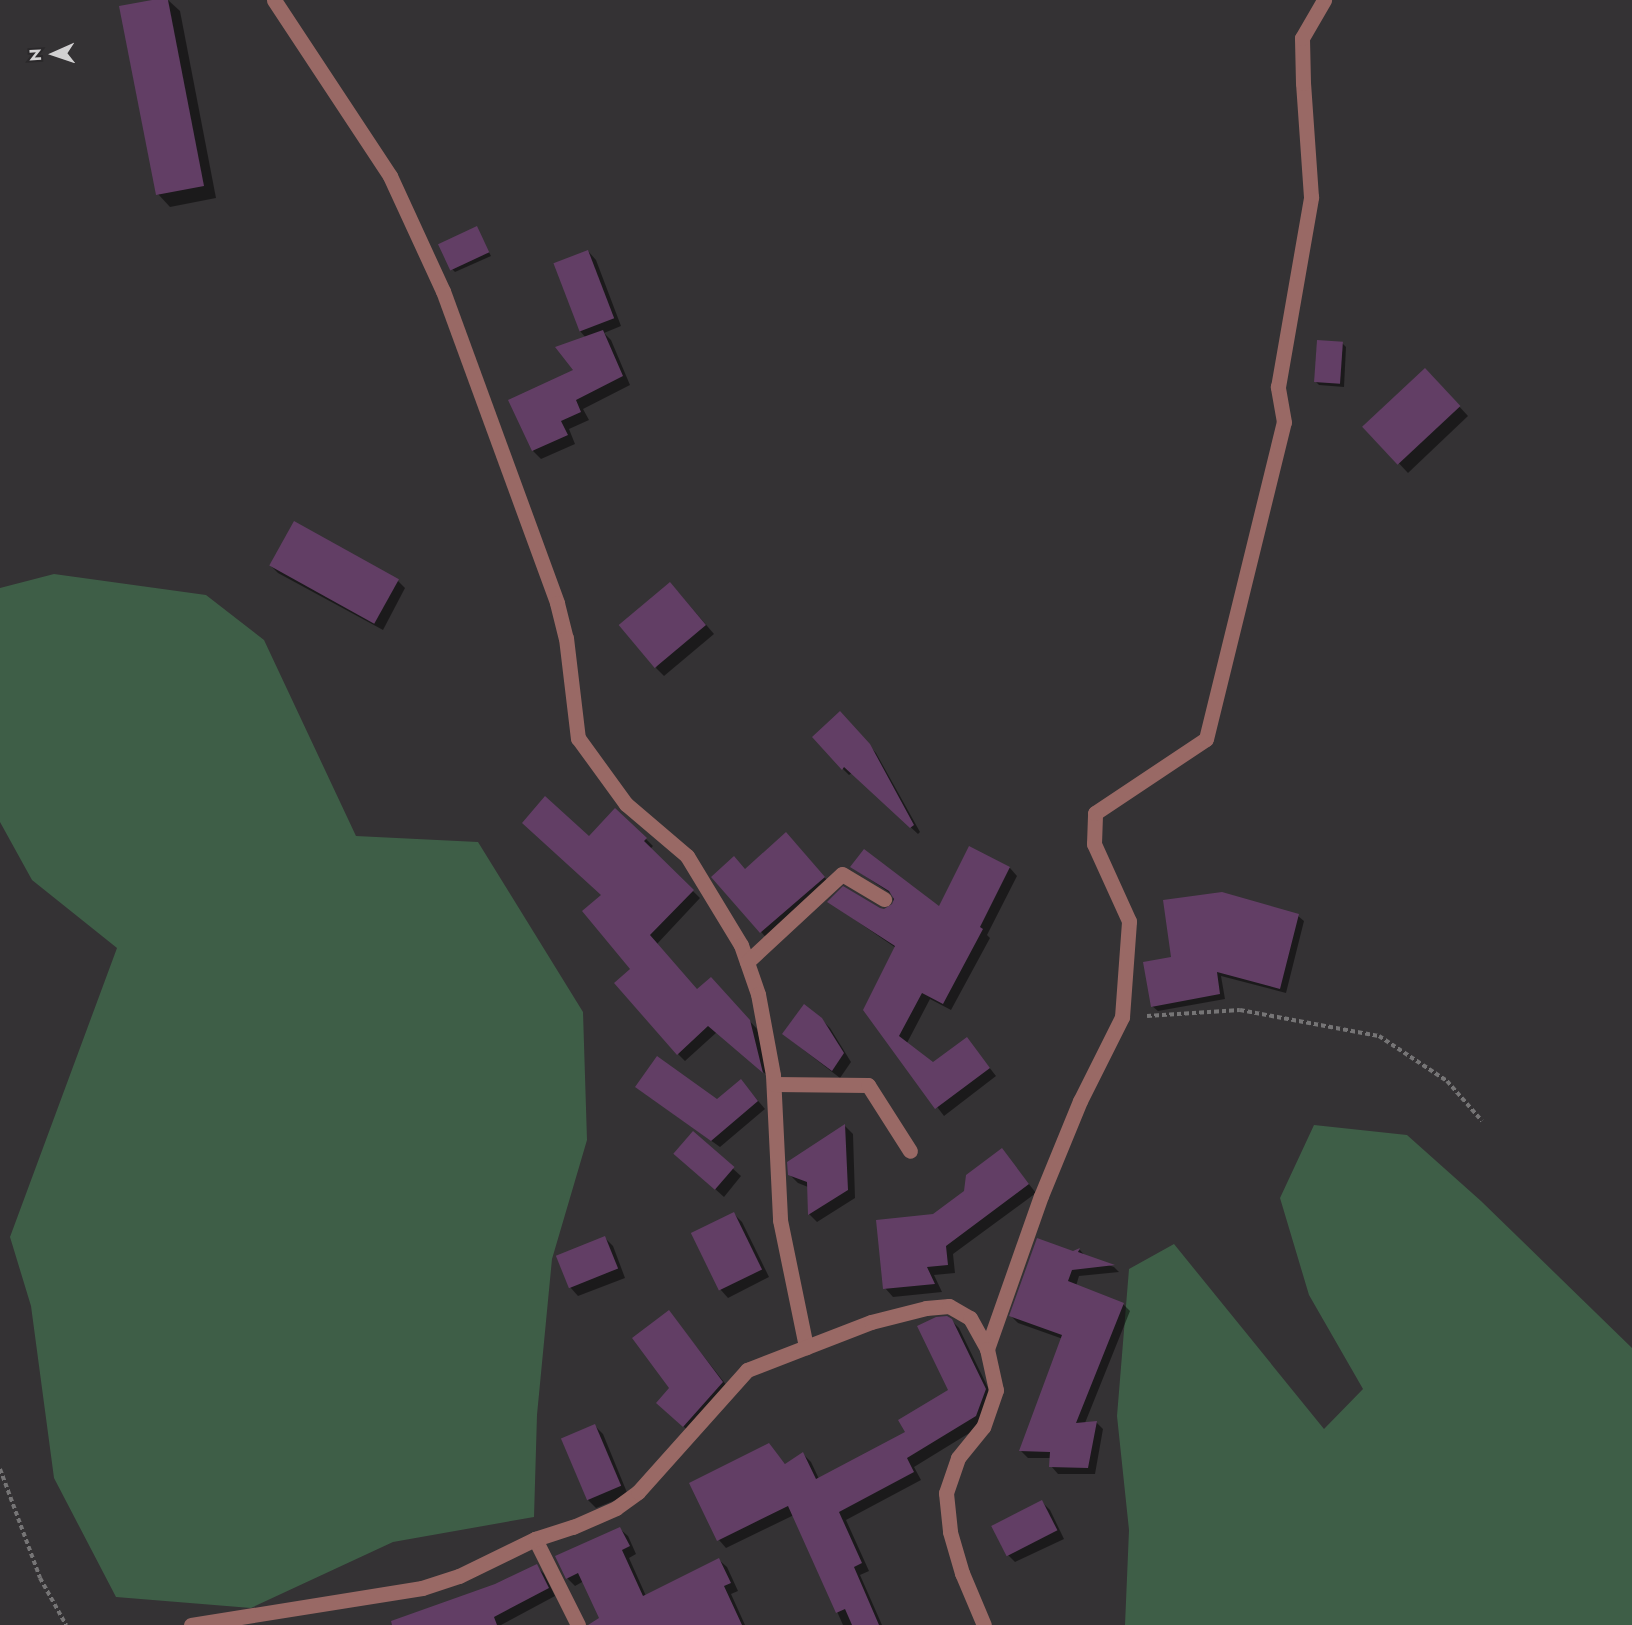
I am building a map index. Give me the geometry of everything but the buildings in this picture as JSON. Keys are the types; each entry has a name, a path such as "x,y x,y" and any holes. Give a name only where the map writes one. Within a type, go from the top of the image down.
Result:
{"street":[{"path":"274,0 390,176 443,291 557,603 566,638 578,738 626,804 687,856 741,945 758,994 774,1084 780,1220 806,1347"},
{"path":"987,1349 1041,1196 1080,1101 1122,1017 1129,921 1094,844 1095,813 1206,739 1284,422 1278,387 1311,197 1302,82 1302,38 1323,0"},
{"path":"747,962 842,874 884,899"},
{"path":"774,1084 868,1085 910,1151"},
{"path":"191,1625 422,1588 459,1576 535,1539 573,1527 616,1508 638,1492 747,1370 871,1322 926,1308 949,1306 970,1318 987,1349 996,1390 983,1427 958,1458 946,1493 950,1532 962,1573 984,1625"},
{"path":"535,1539 578,1625"}],"path":[{"path":"1122,1017 1240,1010 1379,1036 1447,1081 1482,1121"},
{"path":"0,1469 40,1578 66,1625"}],"green space":[{"path":"54,574 206,595 264,640 356,836 478,842 583,1012 587,1140 552,1259 537,1415 534,1517 393,1542 251,1608 116,1597 54,1478 31,1306 10,1237 117,948 32,880 0,822 0,588"},
{"path":"1314,1125 1407,1135 1481,1201 1632,1348 1632,1625 1125,1625 1129,1530 1117,1416 1129,1269 1174,1244 1324,1429 1363,1389 1309,1295 1280,1198"}]}
